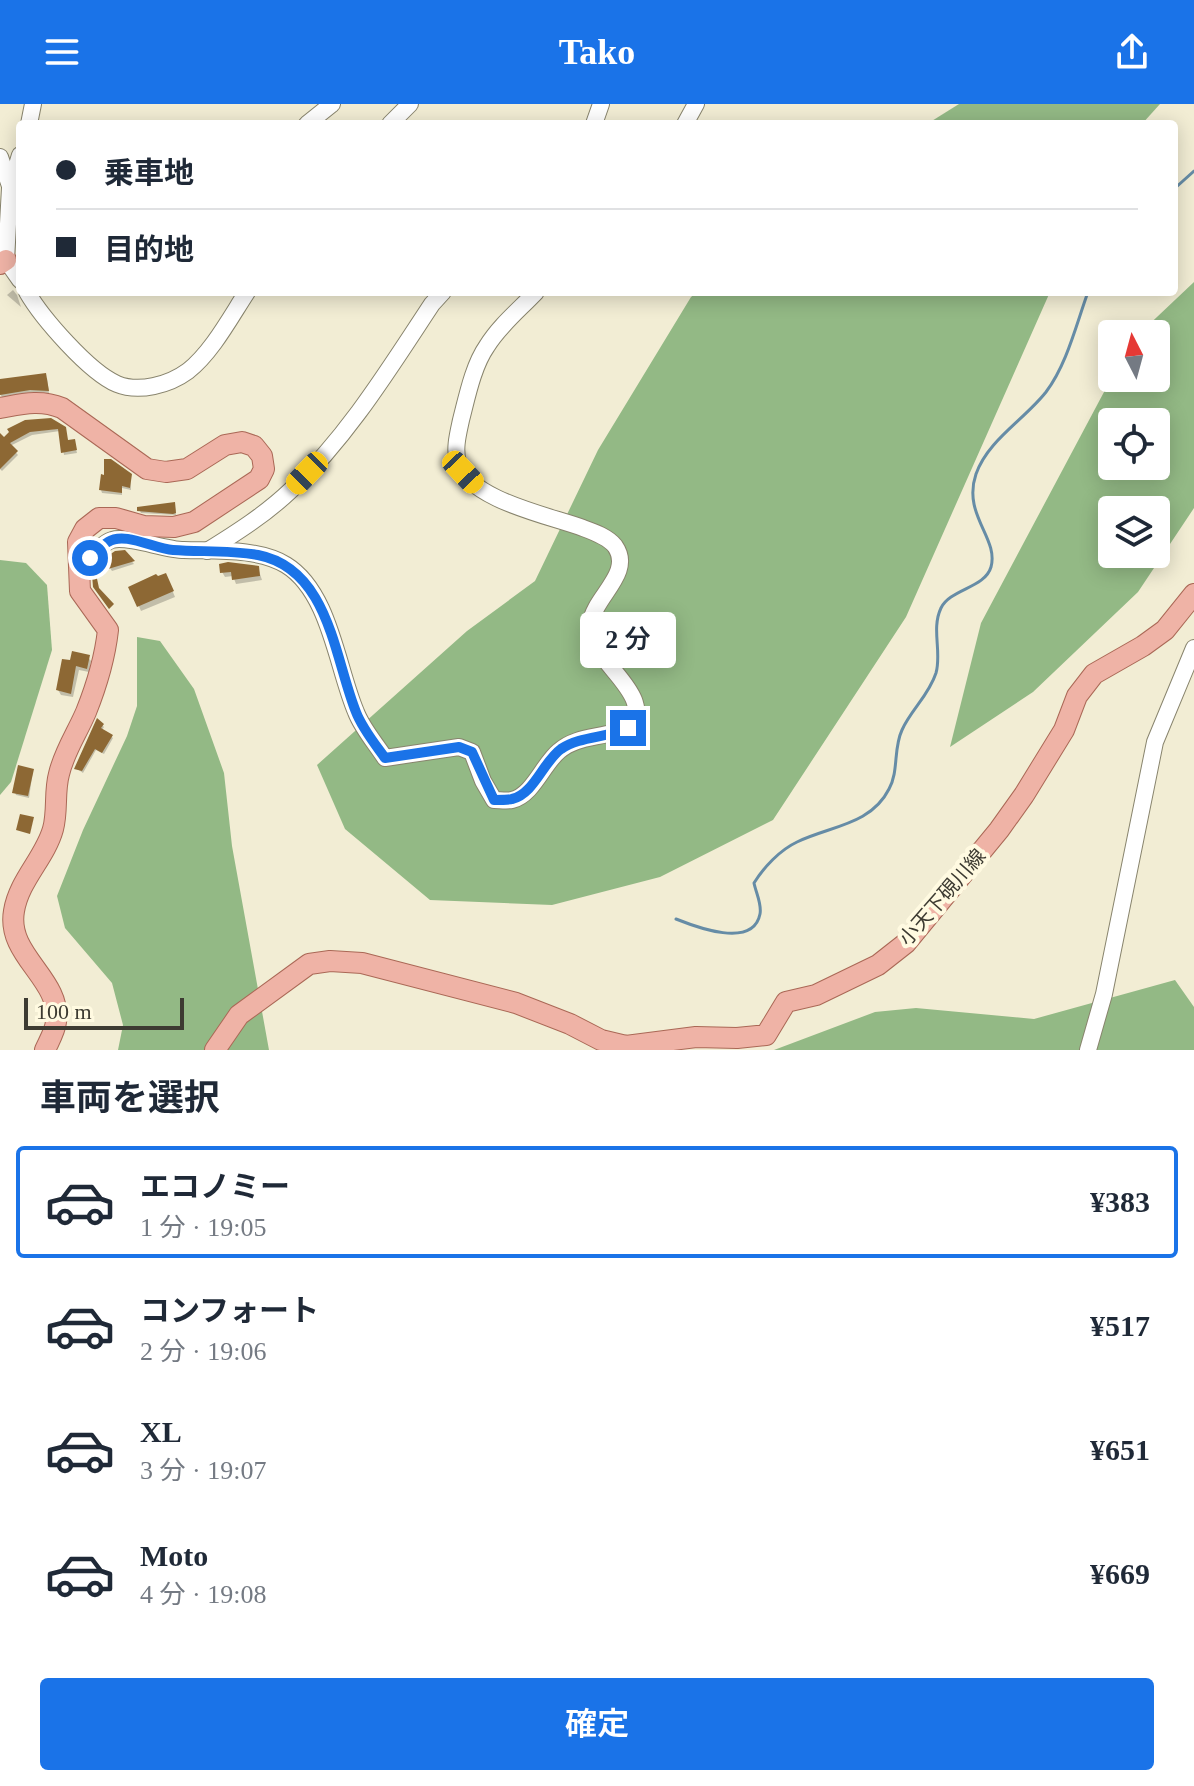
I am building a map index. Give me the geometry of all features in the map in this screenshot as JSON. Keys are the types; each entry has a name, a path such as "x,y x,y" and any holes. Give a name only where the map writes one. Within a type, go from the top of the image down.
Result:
{"main road":[{"path":"0,408 33,402 47,402 62,408 147,469 166,472 187,469 225,445 242,442 254,446 262,456 264,469 259,479 194,522 174,527 144,526 116,518 99,518 85,529 78,542 80,591 108,630 106,649 87,711 59,773 53,829 19,892 13,914 15,937 21,951 53,996 57,1011 56,1025 45,1050"},
{"name":"小天下硯川線","path":"215,1050 239,1015 309,964 330,961 362,963 516,1003 601,1040 626,1046 696,1037 766,1035 786,1002 816,995 866,971 906,943 1024,795 1064,730 1077,696 1094,674 1165,630 1194,594"}],"street":[{"path":"312,120 332,104"},
{"path":"394,120 410,104"},
{"path":"0,157 10,188"},
{"path":"9,259 10,188 16,168"},
{"path":"29,296 38,312 89,364 117,384 139,388 157,385 189,370 208,349 244,296"},
{"path":"206,551 291,491 324,456 367,402 439,296"},
{"path":"77,561 90,558 110,540 124,538 169,550 260,555 285,565 302,578 315,596 357,715 385,758 459,747 472,752 494,800 511,801 523,794 558,751 571,743 616,733 628,728 638,718 635,701 626,685 591,639 590,623 594,610 620,568 620,554 612,543 596,533 497,498 474,484 457,462 456,442 485,348 532,296"},
{"path":"1088,1050 1104,994 1155,742 1194,648"}],"green space":[{"path":"959,104 1160,104 1146,120 933,120"},
{"path":"1194,282 1194,508 1170,544 1170,496 1098,496 1098,568 1154,568 1138,592 1033,692 950,747 981,623 1104,392 1170,392 1170,320 1154,320"},
{"path":"1048,296 906,617 773,820 660,877 552,905 430,900 345,829 317,765 467,631 535,581 598,450 691,297"},
{"path":"0,560 26,563 47,585 52,650 11,782 0,795"},
{"path":"137,637 160,641 194,689 224,773 232,846 269,1050 118,1050 123,1025 112,983 65,928 57,896 83,830 127,736 137,706"},
{"path":"1175,980 1194,1007 1194,1050 774,1050 875,1012 916,1008 1034,1019"}],"building":[{"path":"46,373 49,391 30,390 0,395 0,379"},
{"path":"51,418 66,427 68,440 75,439 77,450 61,453 58,429 30,432 10,443 18,451 0,469 0,433 4,437 9,432 7,429 25,420"},
{"path":"104,459 111,459 132,474 130,488 122,486 122,493 99,490 101,474 104,475"},
{"path":"175,502 176,513 173,514 137,511 137,507"},
{"path":"125,550 135,561 108,569 105,558 115,551"},
{"path":"228,562 259,566 260,576 232,580 231,572 220,573 219,564"},
{"path":"166,573 174,591 137,607 128,587 156,574"},
{"path":"96,574 99,588 114,604 109,609 93,587 92,575"},
{"path":"72,651 90,655 87,669 76,666 71,694 56,690 62,659 70,660"},
{"path":"97,718 104,724 101,728 113,735 102,753 95,749 82,771 74,769"},
{"path":"18,765 34,769 28,796 12,793"},
{"path":"20,814 34,817 30,834 16,830"}],"waterway":[{"path":"1178,185 1194,171"},
{"path":"676,919 723,933 747,931 755,925 760,914 754,883 773,860 797,842 861,817 872,810 889,789 902,730 936,673 937,624 941,608 952,597 982,580 991,567 990,546 974,502 976,474 989,451 1053,381 1087,296"}],"route":[{"path":"90,558 110,540 124,538 169,550 260,555 285,565 302,578 315,596 357,715 385,758 459,747 472,752 494,800 511,801 523,794 558,751 571,743 628,728"}]}
